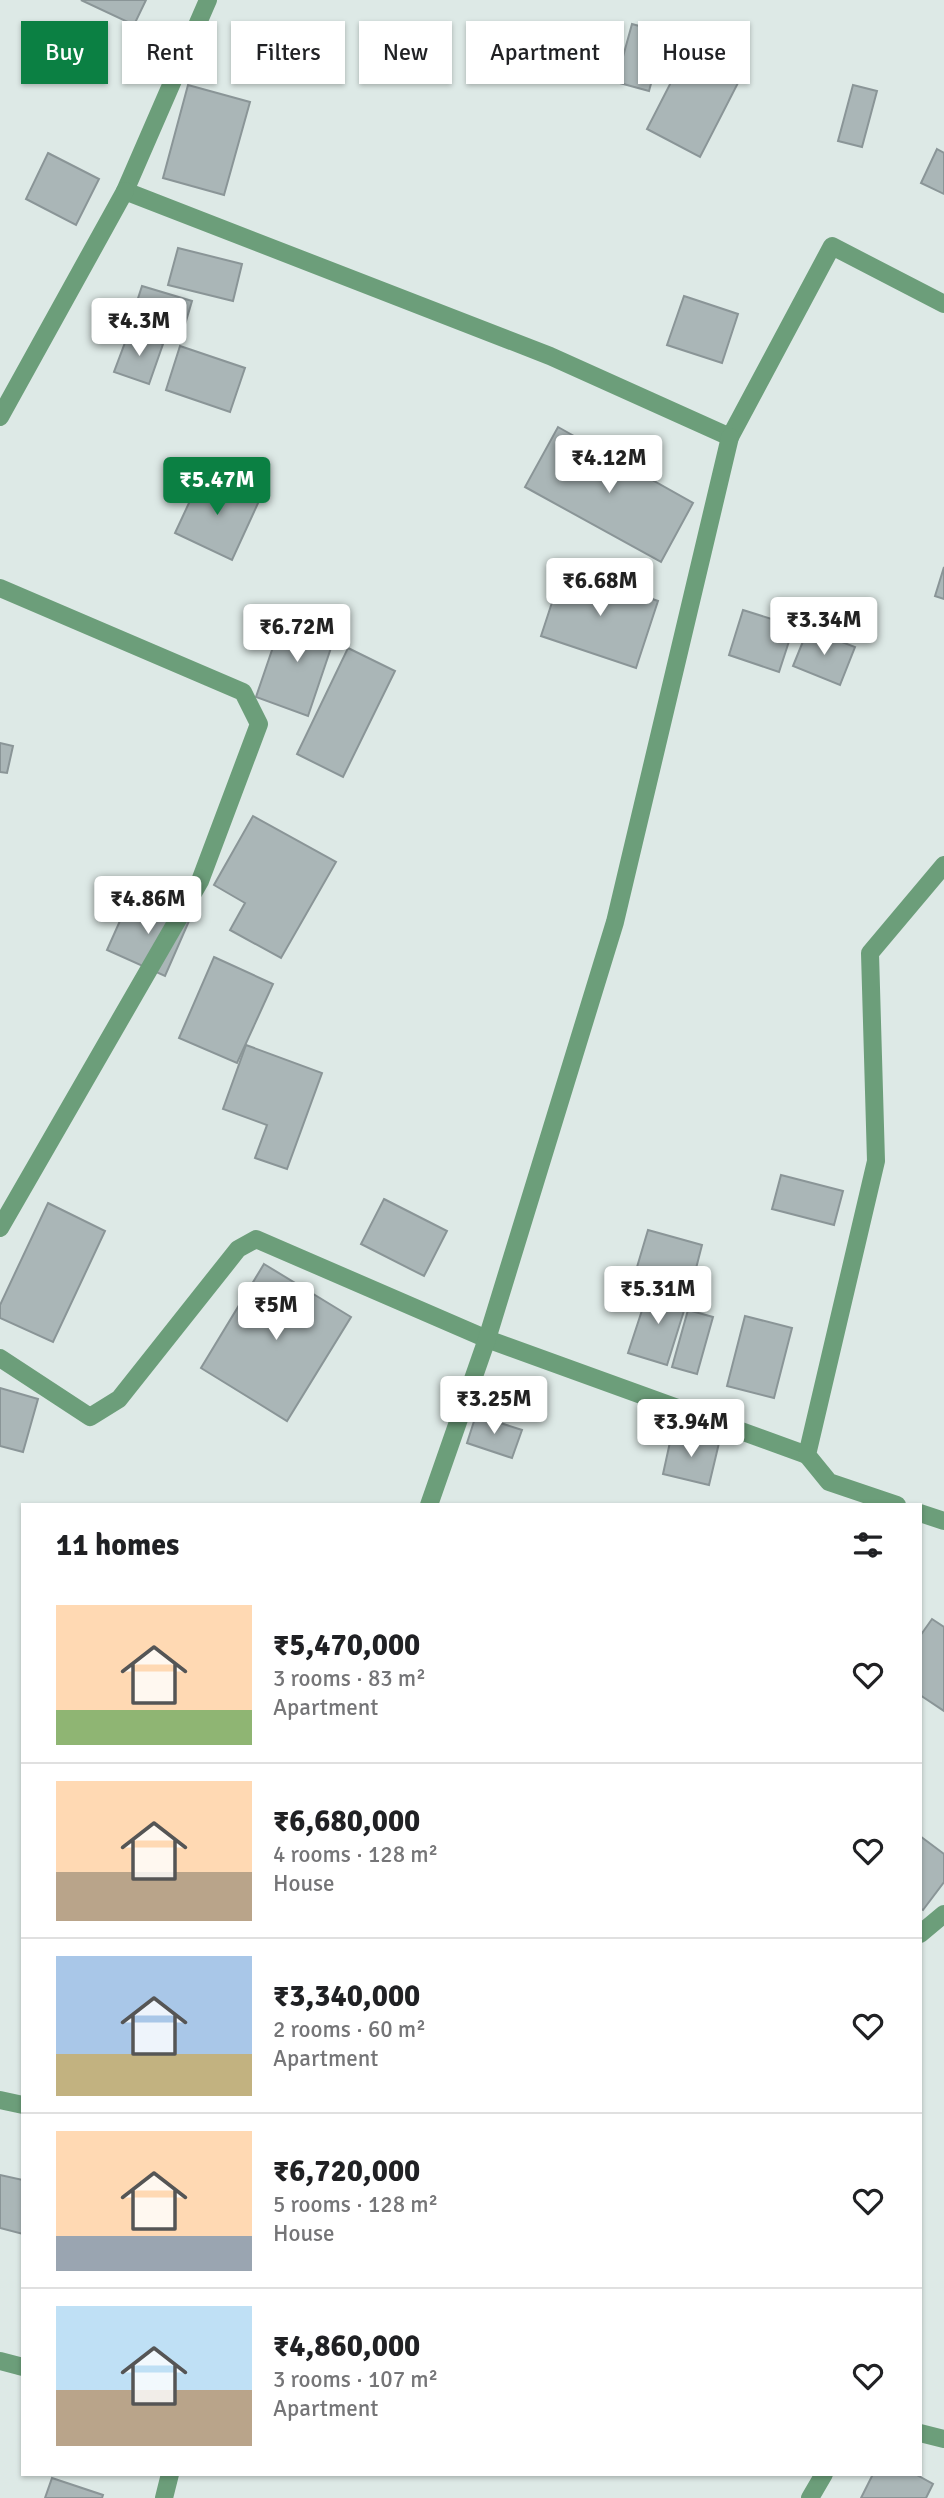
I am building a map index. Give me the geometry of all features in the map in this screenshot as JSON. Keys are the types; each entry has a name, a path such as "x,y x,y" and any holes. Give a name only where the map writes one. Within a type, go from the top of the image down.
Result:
{"street":[{"path":"0,417 125,191 208,0"},
{"path":"125,191 550,356 730,437"},
{"path":"430,1503 486,1339 615,922 730,437 832,246 944,304"},
{"path":"0,588 243,692 259,724 200,881 0,1228"},
{"path":"807,1455 876,1161 870,953 944,865"},
{"path":"0,1358 90,1417 119,1399 238,1249 256,1239 486,1339 807,1455 829,1482 891,1503"},
{"path":"922,1514 944,1521"},
{"path":"922,1932 944,1914"},
{"path":"0,2100 21,2105"},
{"path":"0,2361 21,2366"},
{"path":"922,2434 944,2439"},
{"path":"164,2498 170,2476"},
{"path":"810,2498 823,2476"}],"building":[{"path":"81,0 146,0 136,21 126,21"},
{"path":"632,24 638,26 638,84 651,84 649,91 623,84 624,53"},
{"path":"670,84 737,84 700,157 647,129"},
{"path":"188,85 250,102 224,195 163,178"},
{"path":"853,85 877,91 862,147 838,141"},
{"path":"937,149 944,153 944,194 921,183"},
{"path":"48,153 99,179 76,225 26,199"},
{"path":"178,248 242,264 233,301 168,285"},
{"path":"142,286 192,301 181,338 130,323"},
{"path":"684,296 738,314 722,363 667,345"},
{"path":"129,332 163,344 149,384 114,372"},
{"path":"180,346 245,368 230,412 166,390"},
{"path":"558,427 693,503 661,562 525,487"},
{"path":"202,475 259,501 232,560 175,533"},
{"path":"944,567 944,599 935,596"},
{"path":"563,569 658,601 636,668 541,636"},
{"path":"743,610 794,626 779,672 729,655"},
{"path":"285,612 337,630 308,716 256,697"},
{"path":"808,629 855,647 840,685 793,666"},
{"path":"348,648 395,671 343,777 297,754"},
{"path":"0,743 13,746 7,773 0,772"},
{"path":"253,816 336,862 281,958 230,930 245,903 214,885"},
{"path":"131,896 189,921 165,976 107,950"},
{"path":"214,957 273,984 237,1063 179,1038"},
{"path":"246,1045 322,1073 287,1169 255,1158 267,1125 223,1109"},
{"path":"781,1175 843,1191 834,1225 772,1209"},
{"path":"384,1199 447,1231 424,1276 361,1244"},
{"path":"48,1203 105,1231 53,1342 0,1318 0,1305"},
{"path":"648,1230 702,1245 692,1284 637,1267"},
{"path":"264,1264 351,1317 287,1421 201,1368"},
{"path":"650,1286 688,1298 667,1365 628,1353"},
{"path":"688,1310 713,1317 697,1374 672,1367"},
{"path":"745,1316 792,1328 774,1398 727,1386"},
{"path":"0,1388 38,1399 23,1452 0,1446"},
{"path":"476,1415 522,1430 512,1458 467,1443"},
{"path":"672,1433 719,1443 709,1485 663,1474"},
{"path":"932,1619 944,1627 944,1711 922,1696 922,1633"},
{"path":"922,1838 944,1854 944,1882 923,1910"},
{"path":"0,2175 21,2180 21,2233 0,2228"},
{"path":"872,2476 919,2476 933,2484 926,2498 861,2498"},
{"path":"52,2478 103,2495 102,2498 45,2498"}]}
